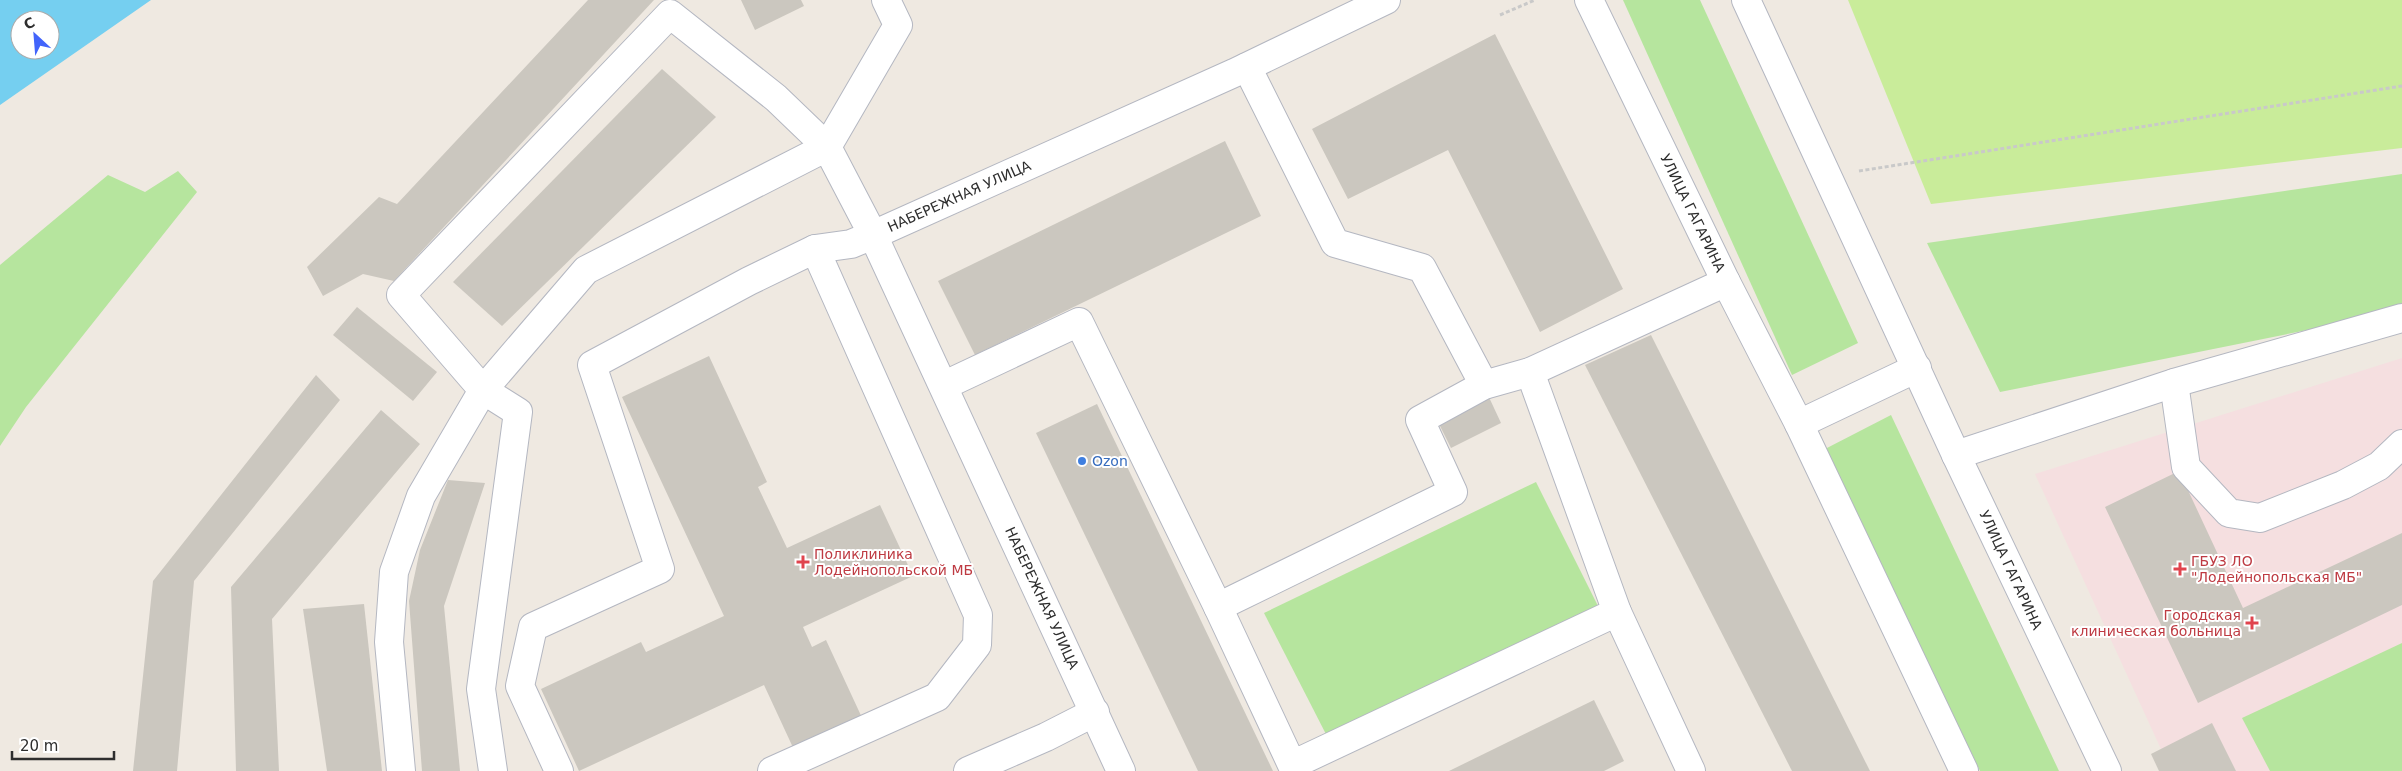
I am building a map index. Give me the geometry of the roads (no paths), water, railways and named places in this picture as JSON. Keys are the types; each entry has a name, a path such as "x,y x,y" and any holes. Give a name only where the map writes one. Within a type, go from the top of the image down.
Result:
{"street":[{"path":"401,771 389,642 394,572 421,496 483,390 586,270 828,147 898,24 886,0"},
{"name":"НАБЕРЕЖНАЯ УЛИЦА","path":"1122,771 945,385 873,235 1247,67 1386,0"},
{"name":"УЛИЦА ГАГАРИНА","path":"1589,0 1726,282 1799,424 1964,771"},
{"name":"УЛИЦА ГАГАРИНА","path":"1746,0 1918,368 1956,455 2107,771"},
{"path":"493,771 481,689 518,412 483,390 402,295 670,14 776,98 828,147 873,235 850,244 815,250 748,281 592,365 660,569 533,627 520,686 559,771"},
{"path":"1247,67 1334,243 1422,268 1484,384"},
{"path":"772,771 937,697 977,644 978,615 815,250"},
{"path":"1218,607 1453,492 1420,420 1484,384 1530,372 1726,282"},
{"path":"1956,455 2174,383 2402,318"},
{"path":"945,385 1079,322 1218,607 1292,765 1618,612"},
{"path":"1799,424 1918,368"},
{"path":"1530,372 1618,612 1691,771"},
{"path":"2174,383 2186,466 2229,513 2260,518 2343,485 2379,466 2402,444"},
{"path":"968,771 1046,737 1095,712"}],"water":[{"path":"0,0 151,0 0,105"}],"place":[{"name":"Ozon","path":"1082,461"},
{"name":"Поликлиника Лодейнопольской МБ","path":"803,562"},
{"name":"ГБУЗ ЛО \"Лодейнопольская МБ\"","path":"2180,569"},
{"name":"Городская клиническая больница","path":"2252,623"}]}
